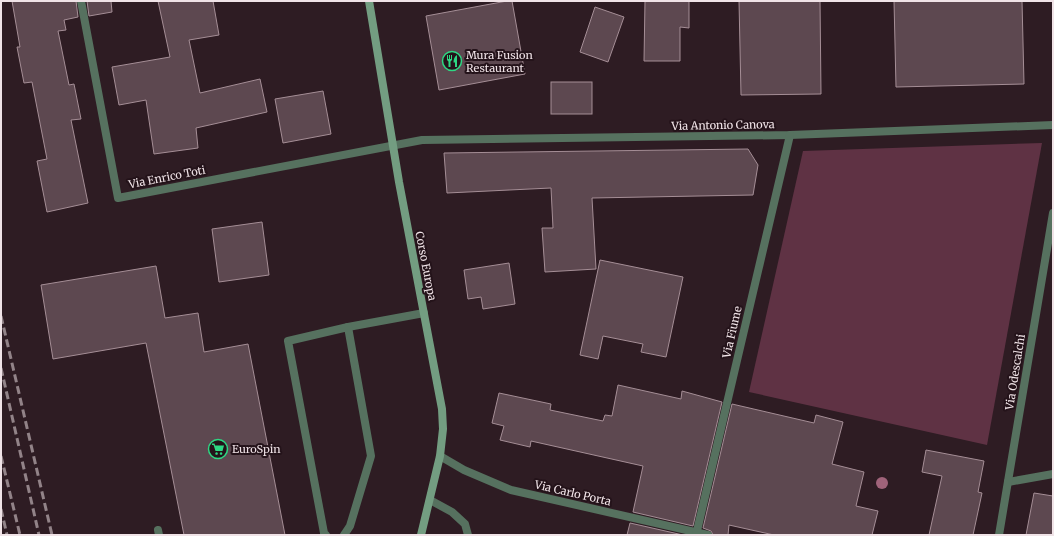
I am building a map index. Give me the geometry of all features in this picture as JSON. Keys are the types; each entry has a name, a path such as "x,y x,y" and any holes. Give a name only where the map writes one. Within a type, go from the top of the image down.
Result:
{"main road":[{"name":"Corso Europa","path":"369,1 393,146 442,409 443,429 440,456 421,535"}],"street":[{"name":"Via Enrico Toti","path":"81,1 118,198 393,146"},
{"name":"Via Antonio Canova","path":"393,146 422,140 790,135 1053,125"},
{"name":"Via Fiume","path":"696,534 790,135"},
{"name":"Via Odescalchi","path":"999,535 1053,214"},
{"path":"326,535 324,533 288,341 424,312"},
{"path":"344,535 350,526 371,456 348,328"},
{"name":"Via Carlo Porta","path":"440,456 464,470 511,490 696,534 708,535"},
{"path":"1008,482 1053,474"},
{"path":"430,500 452,512 465,524 468,535"}],"shaded area":[{"path":"1042,143 987,445 749,392 803,151"}],"building":[{"path":"12,1 76,1 78,17 64,20 66,30 58,31 69,85 74,84 81,119 71,120 88,203 47,212 37,161 47,159 32,82 24,83 17,47 20,47"},
{"path":"87,1 111,1 112,12 89,16"},
{"path":"158,1 213,1 219,35 189,40 200,93 260,79 267,112 196,128 198,148 154,154 146,100 119,105 112,67 170,57"},
{"path":"512,1 525,74 439,90 426,16"},
{"path":"645,1 689,1 689,28 680,27 680,61 644,61"},
{"path":"739,1 820,1 821,94 741,95"},
{"path":"894,1 1022,1 1024,84 896,87"},
{"path":"595,7 624,17 608,62 580,52"},
{"path":"551,82 592,82 592,114 551,114"},
{"path":"323,91 331,134 283,143 275,99"},
{"path":"748,149 758,165 753,195 592,198 596,269 545,272 542,228 553,228 551,188 447,193 444,153"},
{"path":"262,222 269,275 219,282 212,229"},
{"path":"600,260 683,277 666,357 641,352 643,344 603,336 598,359 580,355"},
{"path":"509,263 515,304 483,309 481,297 468,299 464,270"},
{"name":"EuroSpin","path":"156,266 165,318 198,313 204,352 248,344 285,535 184,535 146,343 53,359 41,285"},
{"path":"618,385 681,399 682,391 722,402 693,526 633,512 643,466 531,441 530,447 500,440 504,426 492,423 499,393 551,404 550,410 603,421 605,415 612,416"},
{"path":"732,404 814,423 816,415 843,422 832,464 864,472 856,506 878,511 872,535 774,535 729,525 728,535 713,535 711,531 703,528"},
{"path":"926,450 984,461 978,492 982,493 973,535 929,535 942,476 922,472"},
{"path":"1034,493 1053,496 1053,535 1026,535"},
{"path":"630,523 683,535 627,535"}],"railway":[{"path":"1,316 52,535"},
{"path":"1,368 39,535"},
{"path":"1,456 20,535"},
{"path":"1,509 7,535"}],"place":[{"name":"Mura Fusion Restaurant","path":"452,61"},
{"name":"EuroSpin","path":"218,449"}]}
